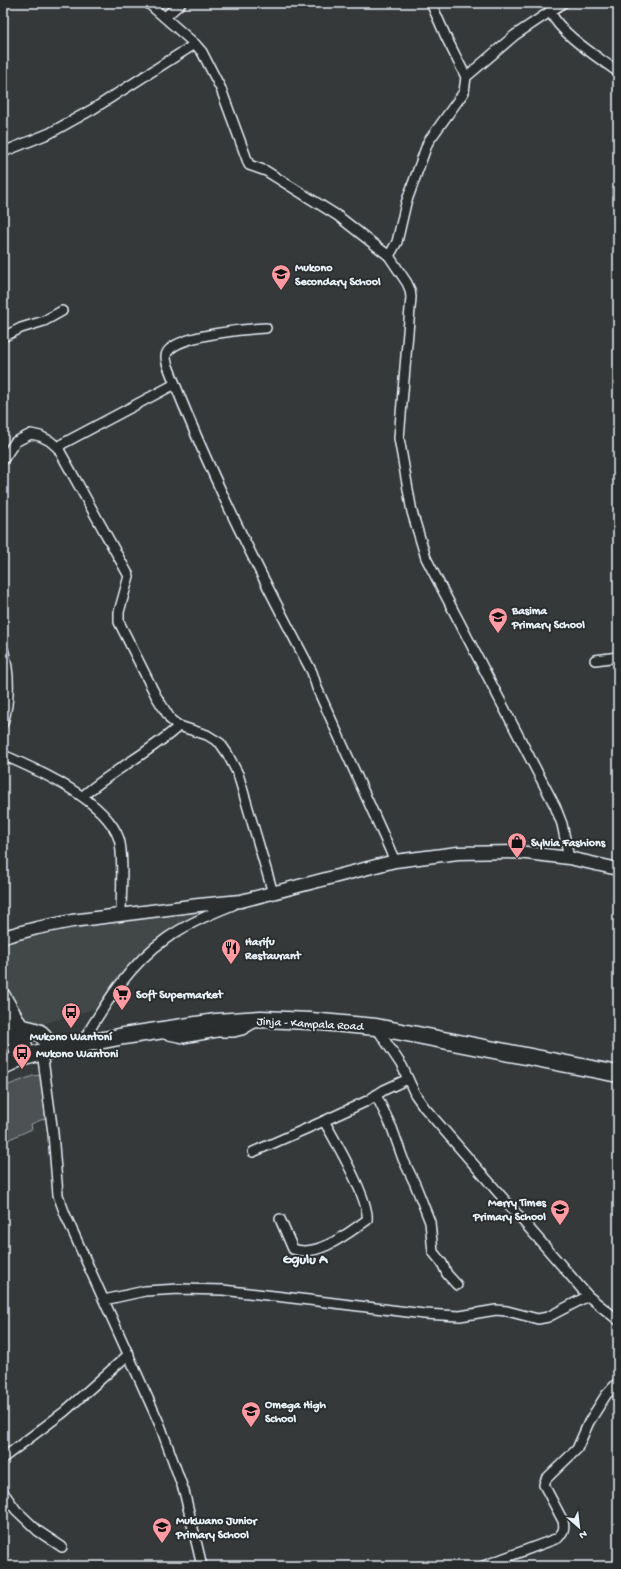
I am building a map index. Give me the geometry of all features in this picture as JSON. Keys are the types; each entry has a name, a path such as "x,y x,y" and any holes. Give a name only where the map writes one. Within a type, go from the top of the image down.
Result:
{"highway":[{"name":"Jinja - Kampala Road","path":"3,1066 34,1054 151,1031 216,1022 261,1019 310,1021 376,1027 618,1074"},
{"path":"9,1025 36,1030 44,1036 34,1054"}],"main road":[{"path":"3,995 9,1025 13,1032 34,1054"}],"street":[{"path":"148,3 195,44 202,52 222,89 249,165 266,171 338,216 389,256 407,283 411,297 399,438 412,512 423,548 432,569 555,806 562,824 569,858"},
{"path":"165,17 181,3"},
{"path":"389,256 398,242 406,203 428,142 464,92 466,77 431,3"},
{"path":"466,77 515,35 564,3"},
{"path":"550,11 554,20 587,50 618,72"},
{"path":"3,152 44,135 68,122 195,44"},
{"path":"3,336 21,328 44,321 62,311"},
{"path":"266,328 218,333 179,343 169,349 166,356 175,384 196,437 255,564 312,672 317,688 395,861"},
{"path":"58,448 62,444 94,426 175,384"},
{"path":"3,460 15,442 31,434 40,436 50,441 58,448 129,576 119,612 119,622 156,696 167,714 178,726 207,735 220,743 227,753 238,774 273,893"},
{"path":"3,649 7,661 8,690 3,723"},
{"path":"595,660 618,657"},
{"path":"83,796 101,781 162,741 178,726"},
{"path":"3,755 36,769 83,796 115,828 121,851 121,915"},
{"path":"3,937 37,928 121,915 242,901 395,861 458,853 518,852 569,858 618,869"},
{"path":"81,1044 110,996 152,950 185,926 242,901"},
{"path":"376,1027 402,1066 415,1094 424,1107 588,1296 618,1320"},
{"path":"34,1054 53,1133 58,1195 65,1214 160,1425 184,1491 202,1566"},
{"path":"253,1152 324,1121 408,1079"},
{"path":"376,1095 392,1128 403,1159 430,1222 433,1252 447,1274 457,1285"},
{"path":"280,1220 293,1250 300,1252 334,1243 368,1220 368,1213 359,1189 324,1121"},
{"path":"104,1300 145,1291 179,1289 223,1290 424,1314 460,1316 496,1310 507,1311 538,1319 548,1317 588,1296"},
{"path":"3,1458 64,1412 129,1354"},
{"path":"483,1566 558,1538 562,1534 564,1528 563,1521 544,1485 546,1479 577,1449 589,1422 606,1395 618,1382"},
{"path":"3,1492 16,1510 38,1532 62,1547"}],"shaded area":[{"path":"226,904 168,937 104,1006 29,1028 17,1007 3,991 3,939 42,928"},
{"path":"41,1075 49,1079 51,1082 51,1116 31,1124 32,1129 3,1142 3,1087 33,1076"}],"place":[{"name":"Mukono Secondary School","path":"281,291"},
{"name":"Basima Primary School","path":"498,634"},
{"name":"Sylvia Fashions","path":"517,859"},
{"name":"Harifu Restaurant","path":"231,965"},
{"name":"Soft Supermarket","path":"122,1011"},
{"name":"Mukono Wantoní","path":"71,1029"},
{"name":"Mukono Wantoni","path":"22,1070"},
{"name":"Merry Times Primary School","path":"560,1226"},
{"name":"Omega High School","path":"251,1428"},
{"name":"Mukwano Junior Primary School","path":"162,1544"}],"district":[{"name":"Ggulu A","path":"305,1258"}]}
